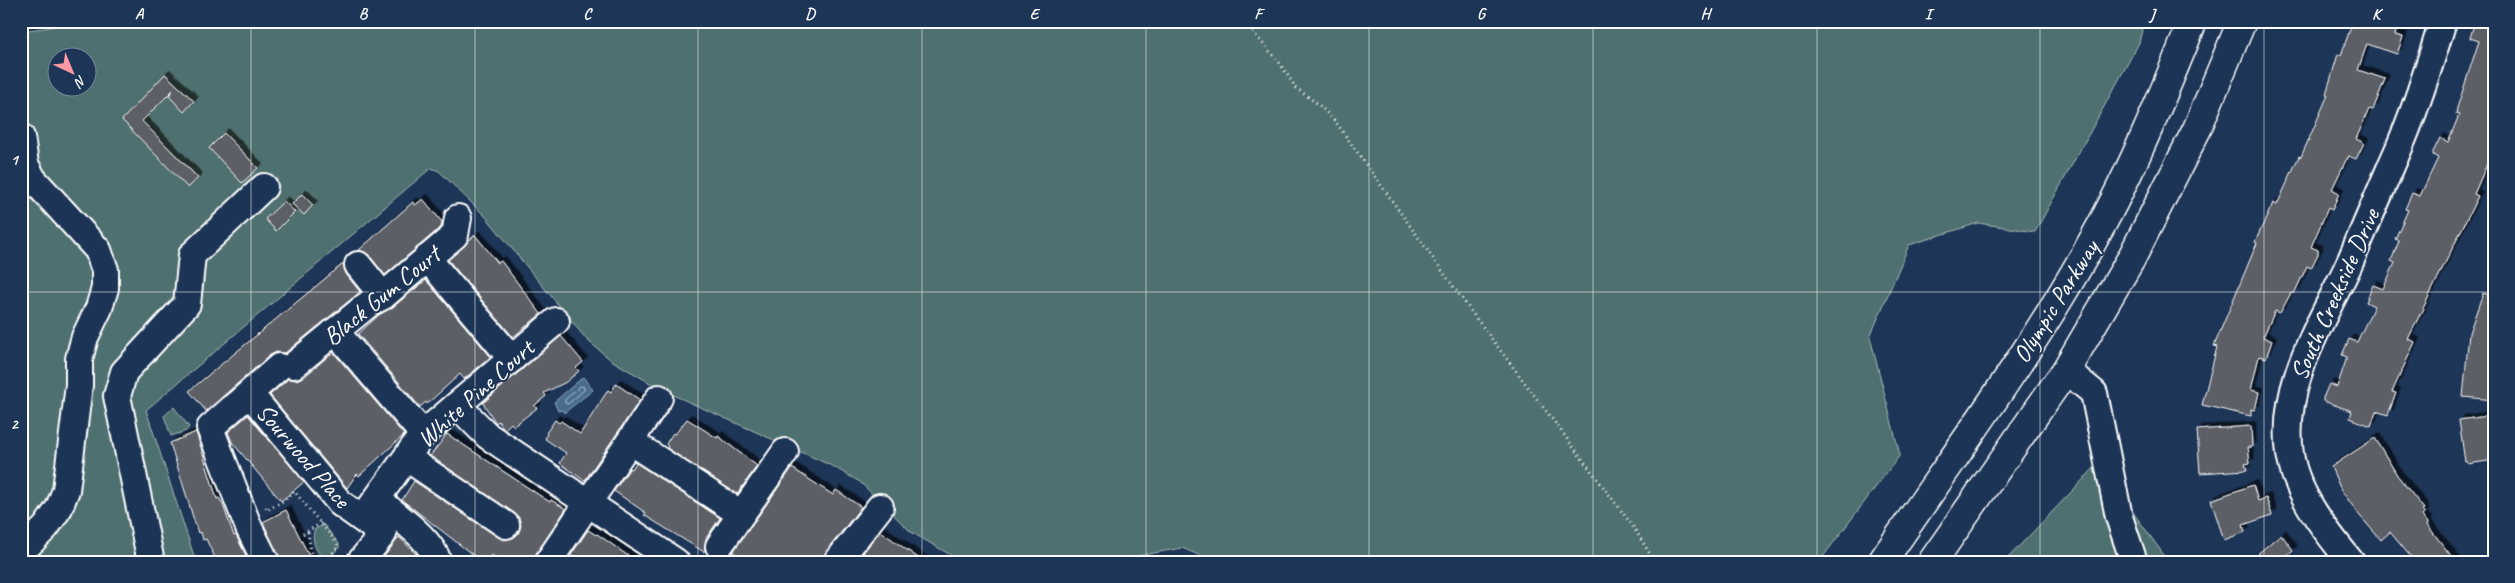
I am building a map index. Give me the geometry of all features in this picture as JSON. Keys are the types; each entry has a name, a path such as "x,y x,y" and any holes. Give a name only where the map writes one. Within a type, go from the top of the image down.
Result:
{"main road":[{"name":"Olympic Parkway","path":"1882,562 2003,384 2097,235 2149,125 2193,21"},
{"name":"Olympic Parkway","path":"1932,562 2066,370 2131,259 2197,130 2242,21"}],"street":[{"name":"South Creekside Drive","path":"2351,562 2311,507 2296,479 2290,454 2288,412 2292,390 2302,361 2350,261 2414,115 2442,21"},
{"path":"21,137 25,164 33,179 98,250 105,270 105,288 99,308 85,337 79,359 79,385 66,490 59,508 46,527 21,552"},
{"path":"151,562 116,396 124,372 187,304 192,255 264,187"},
{"name":"Black Gum Court","path":"266,562 249,528 210,428 250,394 335,331 370,302 383,296 428,258 455,235 458,218"},
{"path":"428,258 512,359"},
{"path":"358,265 383,296"},
{"name":"White Pine Court","path":"360,562 374,517 407,458 423,434 556,321"},
{"path":"335,331 423,434"},
{"path":"2066,370 2094,392 2119,517 2134,562"},
{"name":"Sourwood Place","path":"250,394 340,503 425,541 436,553 438,562"},
{"path":"556,559 592,498 659,398"},
{"path":"457,405 488,436 592,498 676,562"},
{"path":"631,442 741,514"},
{"path":"719,546 786,452"},
{"path":"407,458 506,525"},
{"path":"839,561 880,507"}],"path":[{"path":"1243,21 1279,62 1296,88 1318,104 1335,121 1473,314 1632,525 1655,562"},
{"path":"264,503 267,510 285,500 294,492 337,543 338,547 324,562"},
{"path":"303,534 321,523"},
{"path":"308,532 311,553 318,562"}],"green space":[{"path":"57,21 2144,21 2139,43 2035,232 1978,223 1909,245 1870,337 1900,455 1819,562 1215,562 1182,548 1103,562 961,561 911,532 860,482 832,466 662,390 611,360 587,340 486,217 439,171 431,168 146,410 196,562 21,562 21,31 65,25"},
{"path":"174,407 189,427 186,431 171,436 164,416"},
{"path":"2098,464 2169,562 2004,562"},
{"path":"324,525 339,544 339,548 326,561 317,551 313,538 315,529"}],"water":[{"path":"583,377 593,390 564,413 562,410 558,411 554,402"}],"building":[{"path":"2353,21 2399,21 2395,35 2403,37 2397,54 2367,44 2358,70 2385,79 2373,110 2369,109 2356,139 2364,143 2356,159 2348,156 2332,189 2339,193 2332,210 2328,208 2311,247 2318,250 2318,254 2311,268 2307,266 2294,294 2291,293 2280,313 2275,311 2263,337 2272,341 2266,358 2259,356 2251,390 2259,392 2255,410 2251,409 2251,416 2202,405 2217,347 2214,346 2257,243 2255,242 2273,203 2277,205 2299,156 2301,157 2328,95 2326,94 2338,54 2341,55"},
{"path":"2475,21 2485,24 2485,21 2494,21 2494,148 2474,194 2478,196 2408,339 2415,342 2392,392 2396,393 2388,415 2376,411 2371,426 2350,418 2352,411 2323,401 2323,398 2329,384 2337,387 2347,357 2342,355 2349,339 2357,342 2374,306 2366,302 2373,285 2383,289 2395,263 2391,261 2399,241 2395,239 2408,210 2405,209 2412,193 2420,196 2438,158 2433,155 2433,152 2440,138 2448,142 2459,115 2456,114 2457,108 2479,41 2470,38"},
{"path":"165,74 194,101 184,112 169,96 173,90 142,121 198,178 188,188 122,120"},
{"path":"224,133 258,168 242,183 209,148"},
{"path":"302,194 313,205 304,215 292,204"},
{"path":"423,199 442,222 441,227 385,275 369,255 359,250 413,202 415,205"},
{"path":"284,201 295,212 276,231 265,219"},
{"path":"475,235 498,263 501,261 541,314 513,337 448,260"},
{"path":"344,263 346,274 360,292 285,353 276,352 269,356 206,411 189,391"},
{"path":"426,280 491,357 464,379 460,374 427,404 426,402 420,407 358,334 379,315 393,307"},
{"path":"2483,293 2494,296 2494,400 2463,397 2469,333"},
{"path":"561,336 583,362 576,368 579,371 566,382 544,393 546,396 534,406 537,408 514,426 511,423 505,429 498,421 496,423 483,403"},
{"path":"333,352 404,435 359,476 357,474 347,488 270,395 288,379 296,380 304,377"},
{"path":"616,384 640,400 585,480 582,479 560,463 566,453 545,439 546,433 555,420 559,423 561,421 580,434 608,390 611,392"},
{"path":"248,415 304,482 281,501 232,442 228,432"},
{"path":"2494,415 2494,460 2468,464 2465,462 2459,420"},
{"path":"687,419 717,438 718,436 757,466 737,494 667,448 666,444 673,433 675,434"},
{"path":"2251,426 2252,447 2248,447 2250,463 2245,464 2247,470 2200,473 2197,430"},
{"path":"196,432 217,499 219,498 223,505 234,536 236,535 249,562 217,562 206,539 203,540 201,532 198,533 170,443"},
{"path":"447,434 545,499 550,502 551,500 566,509 536,554 533,562 501,562 492,555 485,561 479,556 477,558 402,500 414,481 498,537 505,540 518,534 521,526 519,518 514,513 430,456"},
{"path":"2375,438 2397,475 2424,509 2422,510 2425,513 2422,516 2428,523 2427,525 2456,562 2415,562 2390,532 2381,540 2341,490 2331,467"},
{"path":"636,463 720,518 706,538 704,552 644,515 646,513 614,491 630,468 632,469"},
{"path":"792,468 833,495 836,490 861,507 825,553 822,562 748,562 733,552"},
{"path":"2253,485 2258,501 2266,498 2272,515 2243,525 2245,532 2224,540 2211,500"},
{"path":"286,510 310,558 302,562 281,562 263,522"},
{"path":"588,530 597,534 637,562 580,562 571,555"},
{"path":"880,531 924,562 862,562 866,556 863,553"},
{"path":"2281,534 2293,550 2279,562 2248,562"},
{"path":"399,537 416,554 422,562 380,562"}]}
